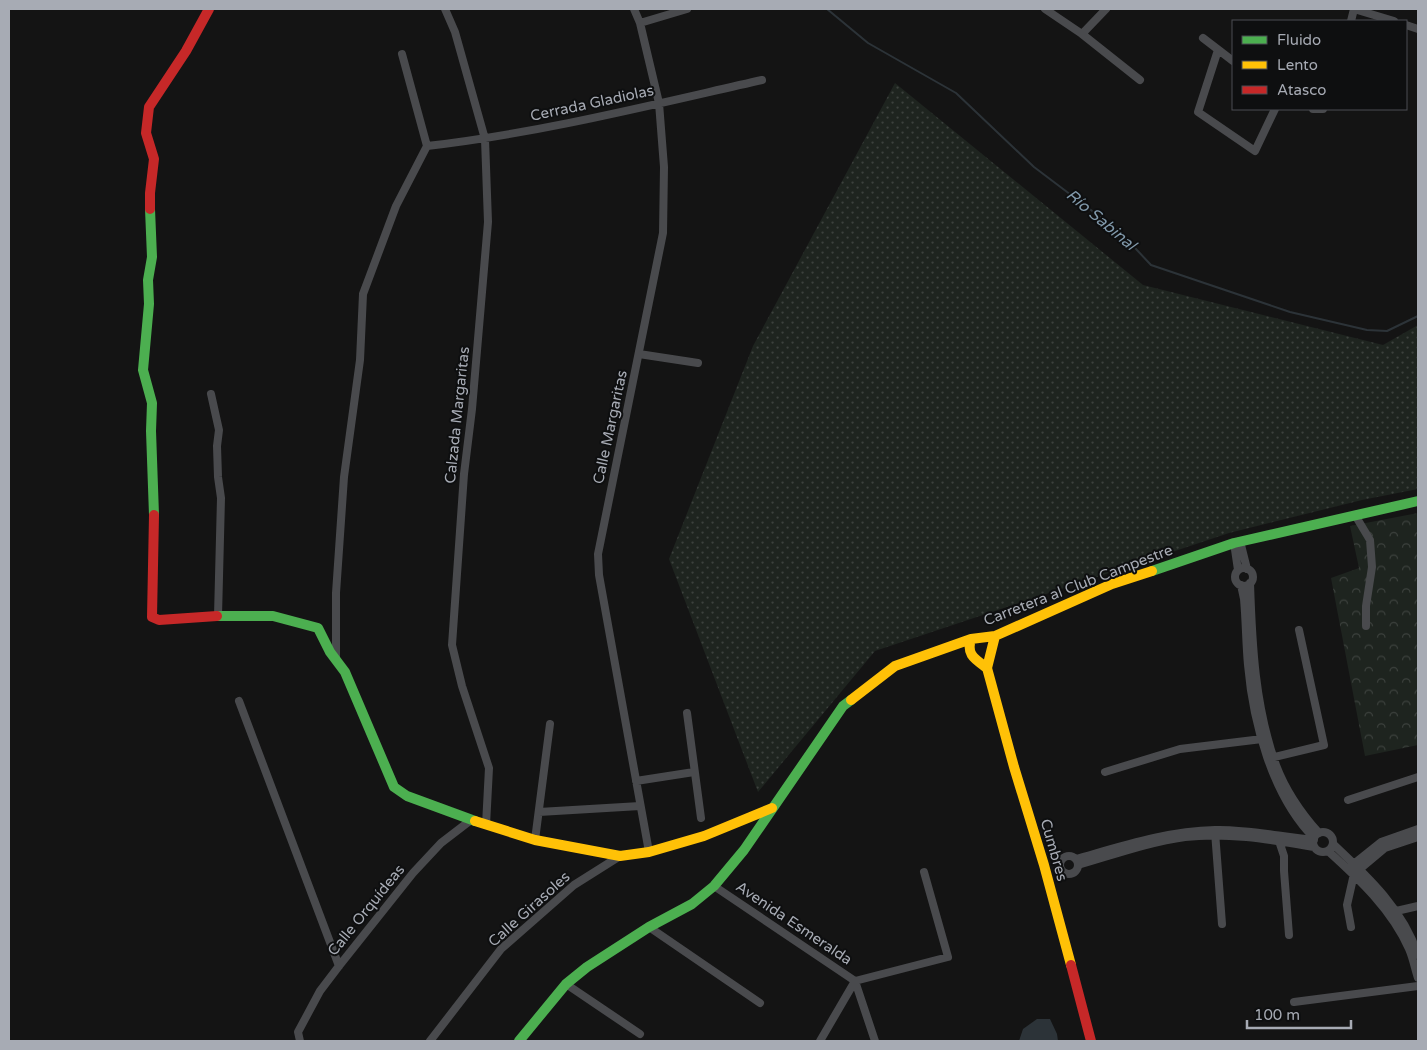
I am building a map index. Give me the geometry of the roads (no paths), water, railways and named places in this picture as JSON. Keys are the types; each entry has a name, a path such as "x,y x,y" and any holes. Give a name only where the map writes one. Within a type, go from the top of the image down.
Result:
{"street":[{"path":"209,9 186,51 149,107 146,133 154,159 150,193 152,257 148,280 149,304 143,370 152,403 151,431 155,527 150,611 152,617 158,620 218,616 273,616 318,628 345,672 394,787 407,796 486,825 535,840 620,856 649,852 704,836 772,808"},
{"name":"Calzada Margaritas","path":"445,9 455,32 485,139 488,222 472,409 464,474 452,645 462,686 489,768 486,825"},
{"name":"Calle Margaritas","path":"634,9 640,23 659,103 664,167 664,232 598,554 598,574 649,852"},
{"path":"640,23 687,9"},
{"path":"1045,9 1082,34 1140,80"},
{"path":"1082,34 1106,9"},
{"path":"1354,9 1391,20"},
{"path":"1203,38 1232,60"},
{"path":"1218,50 1198,112 1254,151 1274,110"},
{"path":"336,660 336,594 343,496 360,360 363,294 396,206 427,146 402,54"},
{"name":"Cerrada Gladiolas","path":"427,146 485,139 762,80"},
{"path":"639,354 698,363"},
{"path":"211,394 213,410 219,430 216,446 221,498 218,616"},
{"name":"Carretera al Club Campestre","path":"519,1041 566,984 587,967 649,927 692,904 714,886 744,850 844,706 895,666 971,639 995,636 1112,584 1237,542 1418,501"},
{"path":"1355,515 1370,540 1372,567 1366,606 1366,626"},
{"path":"1237,542 1247,568 1252,575 1250,583 1254,663 1257,690 1272,770 1296,816 1315,840 1319,851 1328,851 1354,869 1397,911 1418,955"},
{"path":"1237,542 1238,570 1235,578 1241,585 1244,599 1251,691 1262,740 1271,757"},
{"path":"1238,570 1247,568"},
{"path":"1241,585 1250,583"},
{"path":"1271,757 1324,744 1299,630"},
{"name":"Cumbres","path":"995,636 987,668 1011,759 1045,868 1091,1041"},
{"path":"971,639 968,648 972,658 987,668"},
{"path":"239,701 339,966"},
{"path":"686,713 701,818"},
{"path":"535,840 550,724"},
{"path":"1105,772 1180,749 1262,740"},
{"path":"636,782 694,772"},
{"path":"1348,800 1418,777"},
{"path":"539,812 640,806"},
{"name":"Calle Orquídeas","path":"300,1041 298,1032 320,990 419,867 441,843 471,820"},
{"path":"1351,927 1347,905 1354,869 1381,842 1418,829"},
{"path":"1215,833 1237,830 1315,840"},
{"path":"1045,868 1060,865 1067,856 1077,862 1128,848 1155,837 1184,832 1215,833 1295,844 1315,840 1328,833 1332,838 1333,844 1388,913 1409,949 1418,978"},
{"path":"1215,833 1222,924"},
{"path":"1354,869 1385,848 1418,837"},
{"path":"1279,841 1284,856 1289,935"},
{"path":"1284,856 1295,844"},
{"path":"1328,851 1333,844"},
{"name":"Calle Girasoles","path":"430,1041 501,949 574,885 620,856"},
{"path":"1060,865 1064,873 1070,874 1076,871 1077,862"},
{"path":"820,1041 855,981 948,957 924,872"},
{"name":"Avenida Esmeralda","path":"714,886 855,981 875,1041"},
{"path":"1388,913 1418,906"},
{"path":"649,927 760,1003"},
{"path":"566,984 640,1034"},
{"path":"1294,1002 1418,986"}],"waterway":[{"name":"Río Sabinal","path":"827,9 868,43 956,93 1034,167 1120,232 1151,265 1290,312 1367,330 1387,331 1418,316"}]}
